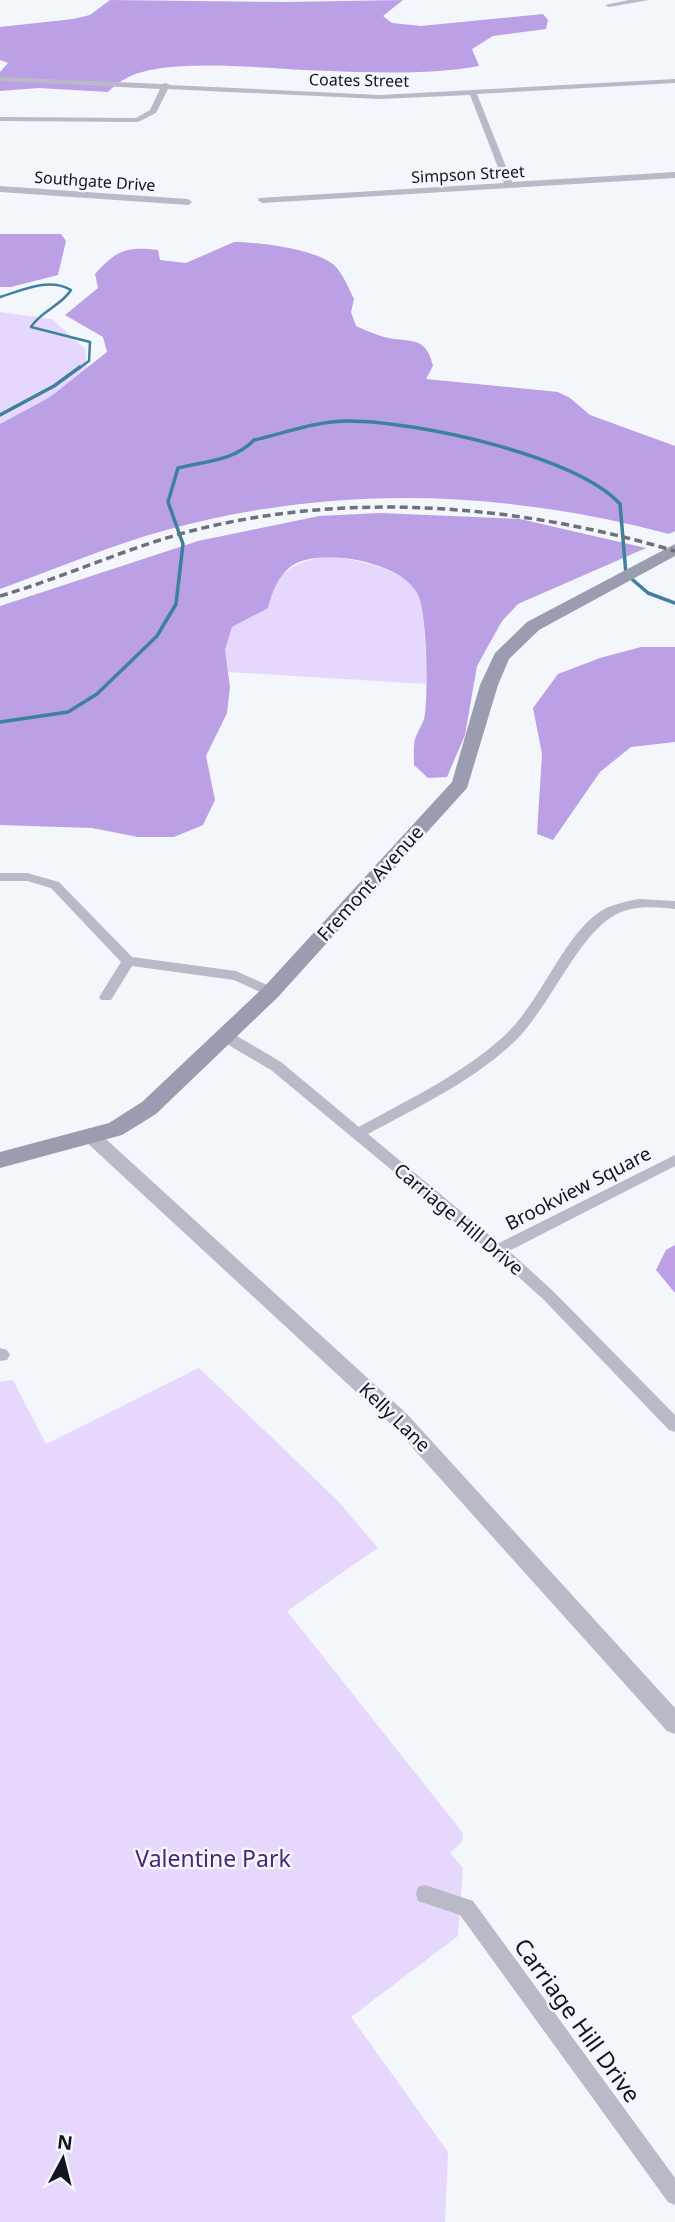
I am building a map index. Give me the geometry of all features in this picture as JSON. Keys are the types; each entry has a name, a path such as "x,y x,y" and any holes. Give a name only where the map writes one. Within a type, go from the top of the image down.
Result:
{"main road":[{"name":"Fremont Avenue","path":"0,1160 115,1129 132,1120 271,992 461,784 489,685 501,656 533,626 675,549"}],"street":[{"path":"609,5 645,0"},
{"name":"Coates Street","path":"0,79 380,97 675,81"},
{"path":"0,119 138,120 153,111 166,85"},
{"path":"473,93 509,185"},
{"name":"Simpson Street","path":"262,200 675,175"},
{"name":"Southgate Drive","path":"0,189 188,202"},
{"path":"0,877 27,877 55,885 128,961 236,976 271,992"},
{"path":"357,1134 471,1070 494,1054 528,1019 586,932 603,915 639,904 674,902"},
{"path":"106,997 128,961"},
{"name":"Carriage Hill Drive","path":"225,1035 276,1066 498,1250 548,1295 675,1424"},
{"name":"Kelly Lane","path":"90,1135 400,1420 675,1724"},
{"name":"Brookview Square","path":"498,1250 675,1160"},
{"name":"Carriage Hill Drive","path":"425,1894 466,1908 675,2195"}],"green space":[{"path":"0,312 52,319 85,349 87,368 50,397 0,424"},
{"path":"326,555 378,566 403,578 412,586 419,596 422,612 426,684 228,672 225,650 232,627 268,608 276,585 287,571 303,562"},
{"name":"Valentine Park","path":"199,1368 337,1500 378,1548 287,1611 463,1833 462,1842 450,1853 463,1868 458,1936 351,2017 448,2152 445,2222 0,2222 0,1382 13,1380 46,1444"}],"shaded area":[{"path":"110,0 403,0 383,16 392,23 421,26 543,14 548,20 546,29 493,36 472,49 479,66 457,69 370,72 186,66 141,72 123,80 108,92 39,88 0,91 0,72 8,63 0,60 0,27 90,15"},
{"path":"0,234 61,234 66,241 58,275 11,287 0,287"},
{"path":"234,242 287,248 327,260 341,273 354,299 351,312 356,326 384,337 421,344 430,356 433,366 426,379 558,392 570,398 590,415 675,446 675,531 669,534 607,519 482,501 358,499 233,514 170,529 106,549 0,589 0,424 50,397 107,352 103,337 65,315 98,288 95,274 116,255 138,249 158,250 160,260 186,263"},
{"path":"380,513 520,519 646,548 518,604 502,621 477,666 465,735 447,777 428,778 414,765 414,742 424,717 426,688 425,637 419,597 411,585 398,574 380,566 320,557 290,567 278,581 268,608 232,627 225,650 230,687 227,713 206,756 215,800 203,825 174,837 138,837 92,828 0,825 0,606 198,541 319,516"},
{"path":"641,647 675,647 675,742 631,747 600,772 553,840 537,834 542,754 533,708 558,674 600,658"},
{"path":"675,1245 675,1293 656,1270 666,1250"}],"waterway":[{"path":"0,297 45,285 63,286 71,290 31,327 90,342 89,361 78,369"},
{"path":"0,415 54,386 80,367"},
{"path":"0,722 68,712 97,694 157,636 176,604 183,544 168,502 178,468 228,456 254,440 324,423 377,423 451,434 532,456 568,470 598,486 620,504 626,574 648,593 675,603"}],"railway":[{"path":"0,596 191,531 251,518 312,510 435,508 496,514 616,535 675,551"}]}
